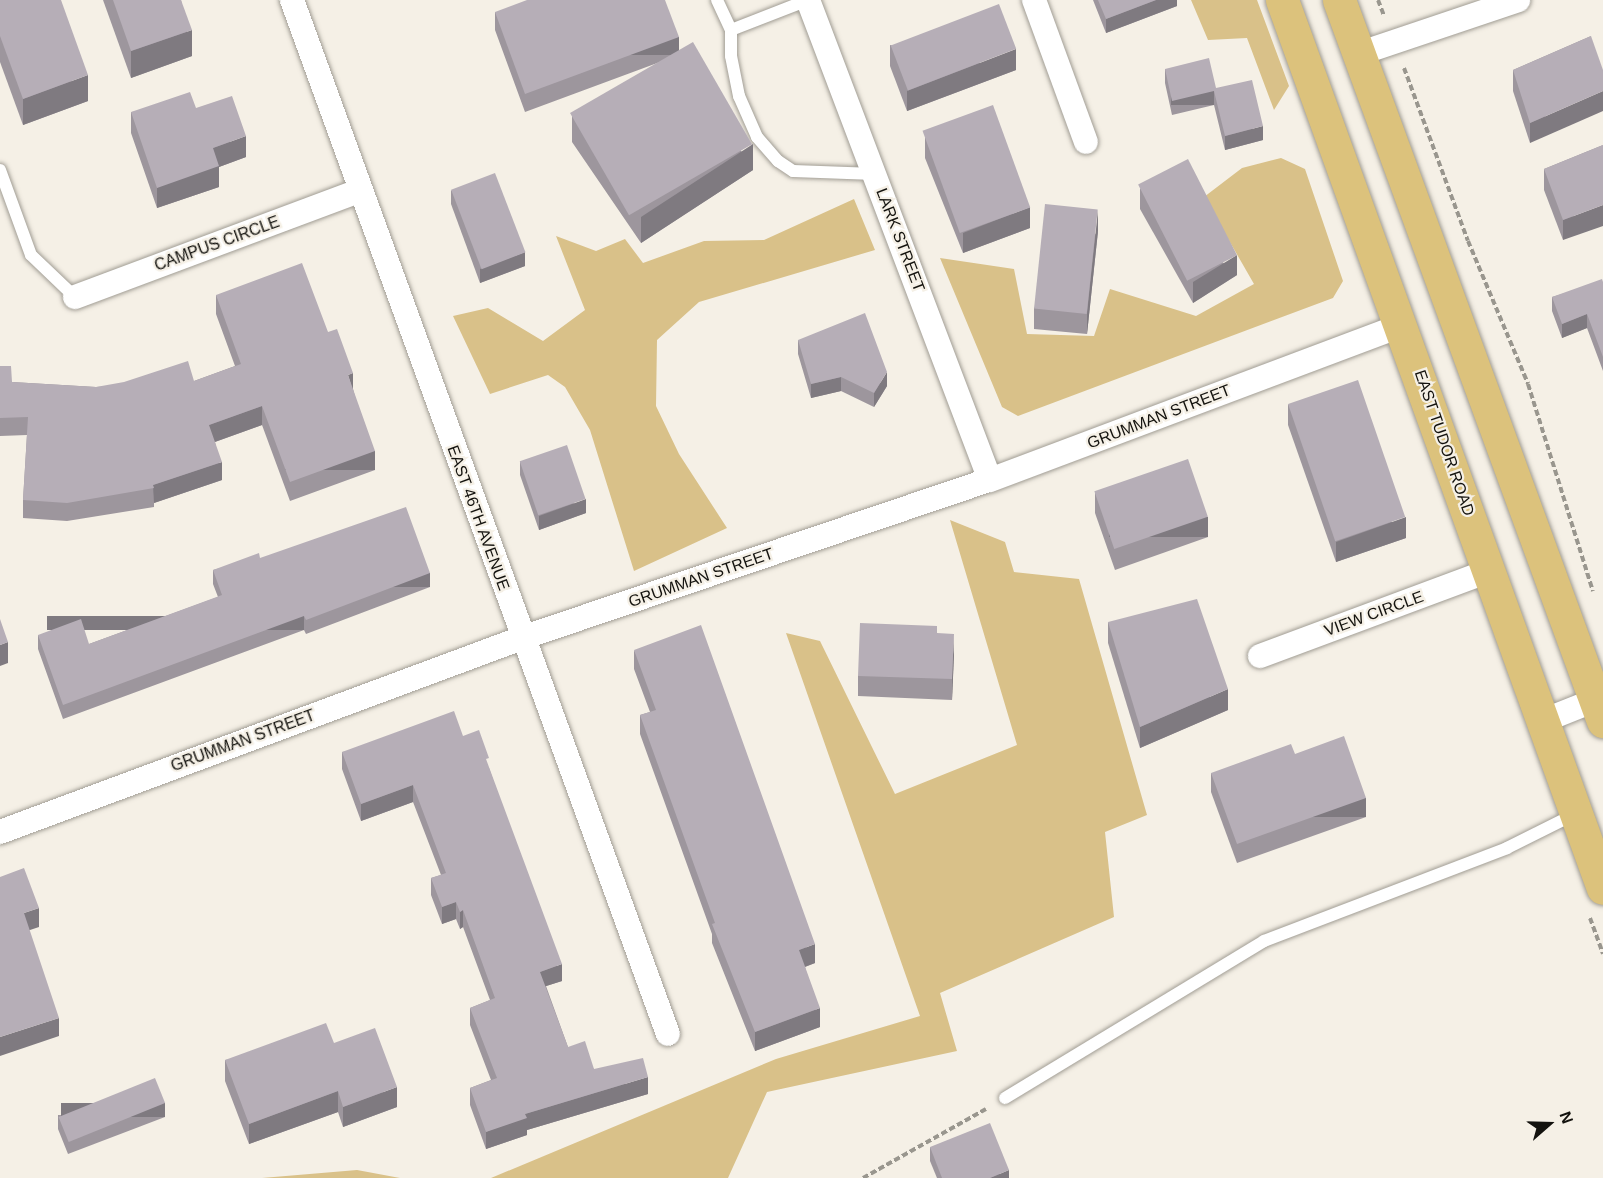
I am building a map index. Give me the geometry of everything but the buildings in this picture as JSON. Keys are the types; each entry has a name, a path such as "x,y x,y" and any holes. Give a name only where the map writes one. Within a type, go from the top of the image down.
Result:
{"main road":[{"name":"EAST TUDOR ROAD","path":"1282,0 1402,325 1603,888"},
{"path":"1339,0 1600,706"}],"street":[{"name":"EAST 46TH AVENUE","path":"292,0 359,191 668,1034"},
{"name":"LARK STREET","path":"808,0 990,480"},
{"path":"1034,0 1086,142"},
{"path":"1358,54 1518,0"},
{"name":"CAMPUS CIRCLE","path":"75,297 359,191"},
{"name":"GRUMMAN STREET","path":"0,832 522,638 990,480 1402,325"},
{"name":"VIEW CIRCLE","path":"1260,656 1489,571"},
{"path":"1544,721 1600,706"}],"lane":[{"path":"717,0 731,30 731,56 739,96 757,137 778,161 793,171 875,174"},
{"path":"731,30 808,0"},
{"path":"0,170 31,255 75,297"},
{"path":"1005,1098 1264,941 1497,852 1576,813"}],"path":[{"path":"1378,0 1468,241 1528,384 1595,597"},
{"path":"863,1178 1005,1098"}],"shaded area":[{"path":"1191,0 1257,0 1289,86 1274,110 1247,38 1208,40"},
{"path":"1281,158 1305,169 1343,281 1333,298 1018,416 1002,407 940,258 1014,269 1027,334 1094,336 1110,289 1196,316 1254,284 1204,197 1242,168"},
{"path":"854,199 875,250 699,302 657,340 656,406 679,454 727,528 634,571 590,430 565,387 548,375 490,394 453,316 488,308 543,341 585,310 556,236 596,251 625,239 643,263 704,241 764,240"},
{"path":"950,520 1005,542 1014,572 1079,579 1147,815 1105,832 1114,917 940,993 957,1051 767,1092 728,1178 491,1178 776,1059 920,1016 786,633 820,641 895,794 1017,745"},
{"path":"357,1170 400,1178 262,1178"}]}
